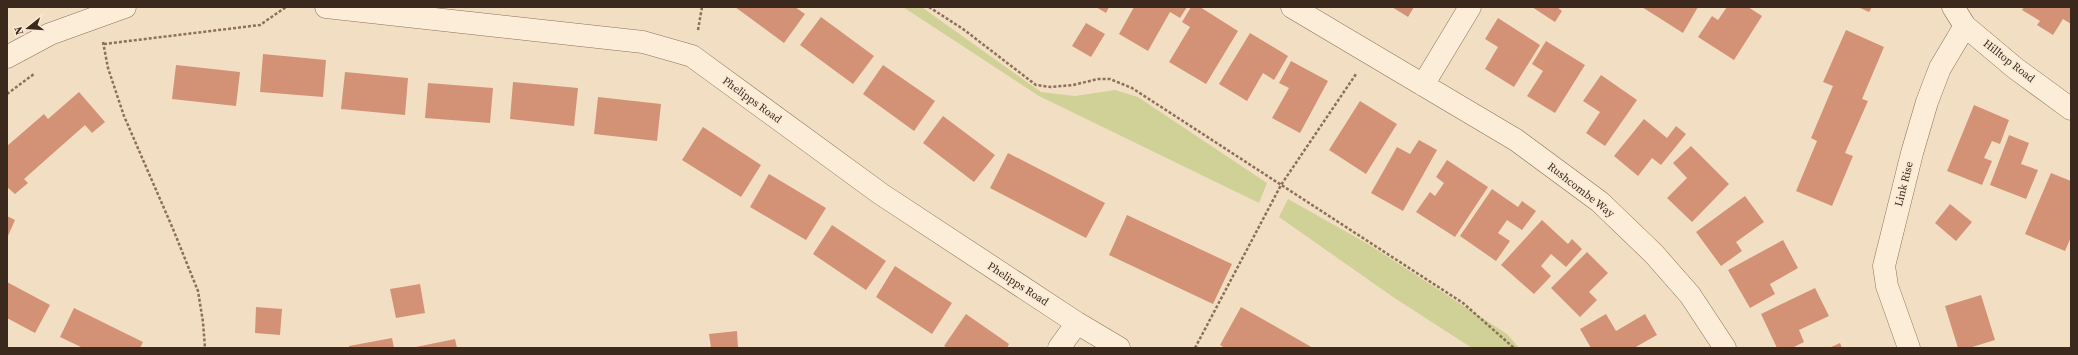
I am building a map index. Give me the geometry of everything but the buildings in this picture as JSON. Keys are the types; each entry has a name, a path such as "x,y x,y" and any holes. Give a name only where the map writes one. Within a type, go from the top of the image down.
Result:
{"street":[{"path":"7,57 50,34 125,7"},
{"name":"Phelipps Road","path":"326,7 643,42 692,56 881,194 1077,323 1119,348"},
{"name":"Rushcombe Way","path":"1292,7 1516,140 1600,202 1654,254 1690,295 1725,348"},
{"path":"1423,85 1470,7"},
{"name":"Hilltop Road","path":"1953,7 1965,26 2015,68 2071,109"},
{"name":"Link Rise","path":"1909,348 1887,286 1884,266 1912,153 1927,102 1940,68 1965,26"},
{"path":"1059,348 1077,323"}],"path":[{"path":"97,46 260,25 286,7"},
{"path":"929,7 963,29 1036,85 1051,87 1073,85 1098,79 1110,79 1125,85 1346,226 1463,304 1514,348"},
{"path":"93,18 104,44 108,68 124,116 198,291 205,348"},
{"path":"1195,348 1281,185 1370,54"},
{"path":"7,94 37,72"}],"green space":[{"path":"903,7 923,8 1041,92 1075,96 1115,90 1138,97 1267,183 1259,203 1039,96"},
{"path":"1288,199 1368,244 1507,334 1519,348 1472,348 1393,297 1279,217"}]}
